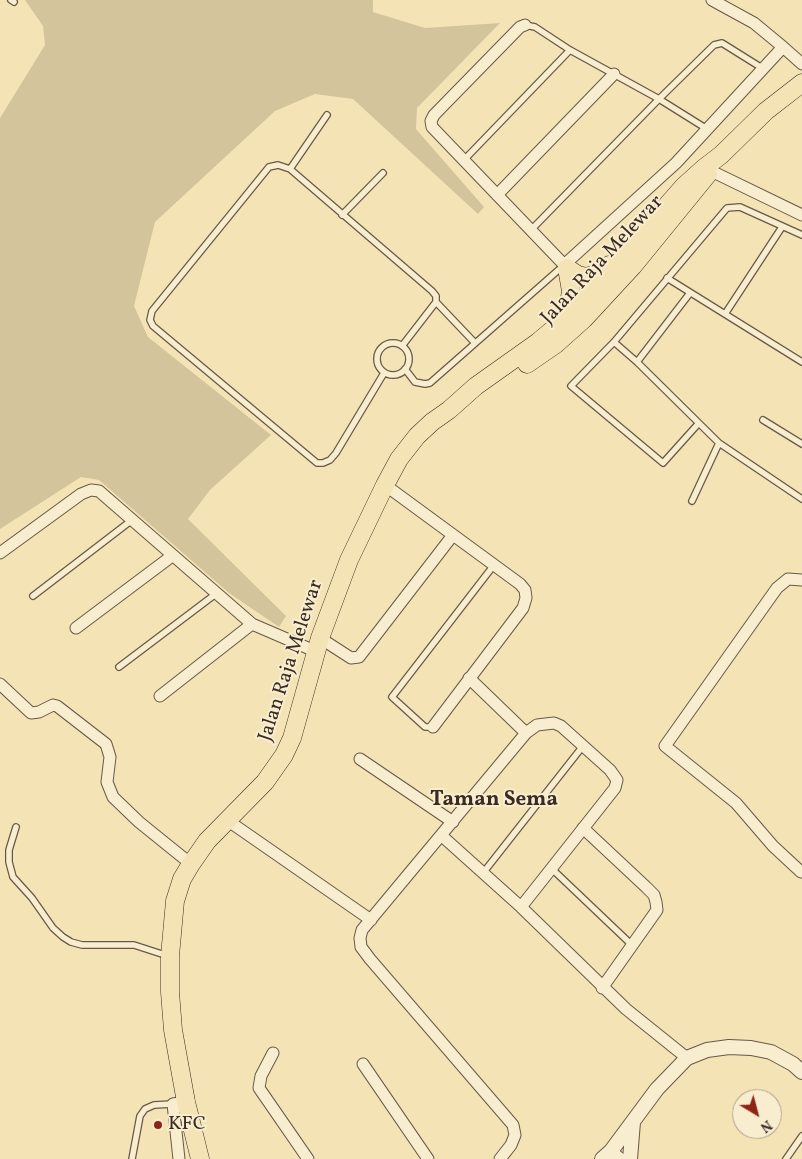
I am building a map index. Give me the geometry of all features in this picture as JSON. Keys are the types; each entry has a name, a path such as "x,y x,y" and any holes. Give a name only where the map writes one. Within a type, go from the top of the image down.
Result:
{"highway":[{"name":"Jalan Raja Melewar","path":"449,410 486,392 556,344 584,319 684,186 707,169 766,111 802,83"},
{"name":"Jalan Raja Melewar","path":"200,1159 180,1103 170,992 170,956 175,901 182,880 207,841 265,782 284,754 296,725 318,645 349,560 385,485 408,448 432,422 476,386 538,342 569,316 590,292 627,261"},
{"path":"566,266 578,275 586,276 627,261"},
{"path":"538,342 562,316 569,304 572,291 566,266"}],"street":[{"path":"712,0 754,23 802,64"},
{"path":"526,25 520,28 434,116 431,121 432,126 590,292"},
{"path":"566,266 676,163 783,47"},
{"path":"497,195 614,74"},
{"path":"707,169 802,215"},
{"path":"385,485 520,584 525,590 526,598 522,608 433,727"},
{"path":"0,553 73,499 86,491 99,491 252,624 318,645 350,658 359,657 453,535"},
{"path":"76,628 172,556"},
{"path":"802,580 788,580 777,588 665,746 736,803 773,846 802,871"},
{"path":"160,696 252,624"},
{"path":"469,678 526,733"},
{"path":"0,684 32,713 39,712 53,705 57,706 106,744 110,757 107,782 113,797 139,822 191,864"},
{"path":"500,1159 511,1145 515,1135 513,1125 364,953 360,938 362,930 454,822 526,733 537,725 554,723 610,770 616,780 615,788 521,907"},
{"path":"360,759 454,822"},
{"path":"227,820 371,920"},
{"path":"583,828 654,895 657,910 602,988"},
{"path":"442,836 521,907 602,988 687,1058"},
{"path":"611,1156 656,1089 687,1058 706,1050 730,1047 750,1048 771,1052 793,1064 802,1072"},
{"path":"273,1053 261,1076 259,1088 308,1159"},
{"path":"363,1064 428,1159"},
{"path":"179,1159 180,1103"},
{"path":"630,1159 633,1122"}],"lane":[{"path":"526,25 535,27 570,50 659,99 708,129"},
{"path":"531,230 714,44 722,43 762,68"},
{"path":"464,160 570,50"},
{"path":"290,169 327,115"},
{"path":"384,373 336,453 330,460 317,463 153,326 150,320 152,311 269,167 278,164 290,169 432,290 436,296 436,302 402,346"},
{"path":"342,215 383,173"},
{"path":"698,424 664,463 571,386 614,342 727,208 740,207 802,235"},
{"path":"725,314 782,227"},
{"path":"405,369 415,382 430,383 566,266"},
{"path":"667,278 802,362"},
{"path":"637,362 690,293"},
{"path":"436,302 475,343"},
{"path":"614,342 637,362 719,443 802,499"},
{"path":"391,343 402,346 408,354 408,365 398,375 393,376 384,373 377,364 378,353 391,343"},
{"path":"763,420 802,444"},
{"path":"692,501 719,443"},
{"path":"33,596 132,520"},
{"path":"433,727 425,727 392,697 494,565"},
{"path":"119,667 217,594"},
{"path":"483,874 583,746"},
{"path":"16,827 9,850 9,862 13,877 32,898 53,928 63,937 71,942 82,945 134,945 170,956"},
{"path":"551,868 633,946"},
{"path":"132,1159 140,1116 145,1109 154,1105 180,1103"},
{"path":"786,1159 802,1136"}],"shaded area":[{"path":"25,0 373,0 373,12 425,28 500,23 417,108 416,129 484,207 478,214 353,99 315,94 275,111 155,222 134,306 148,337 271,435 210,490 188,519 286,616 279,627 229,593 99,480 81,477 0,529 0,118 45,45 43,26"}],"place":[{"name":"KFC","path":"158,1125"}],"district":[{"name":"Taman Sema","path":"494,801"}]}
